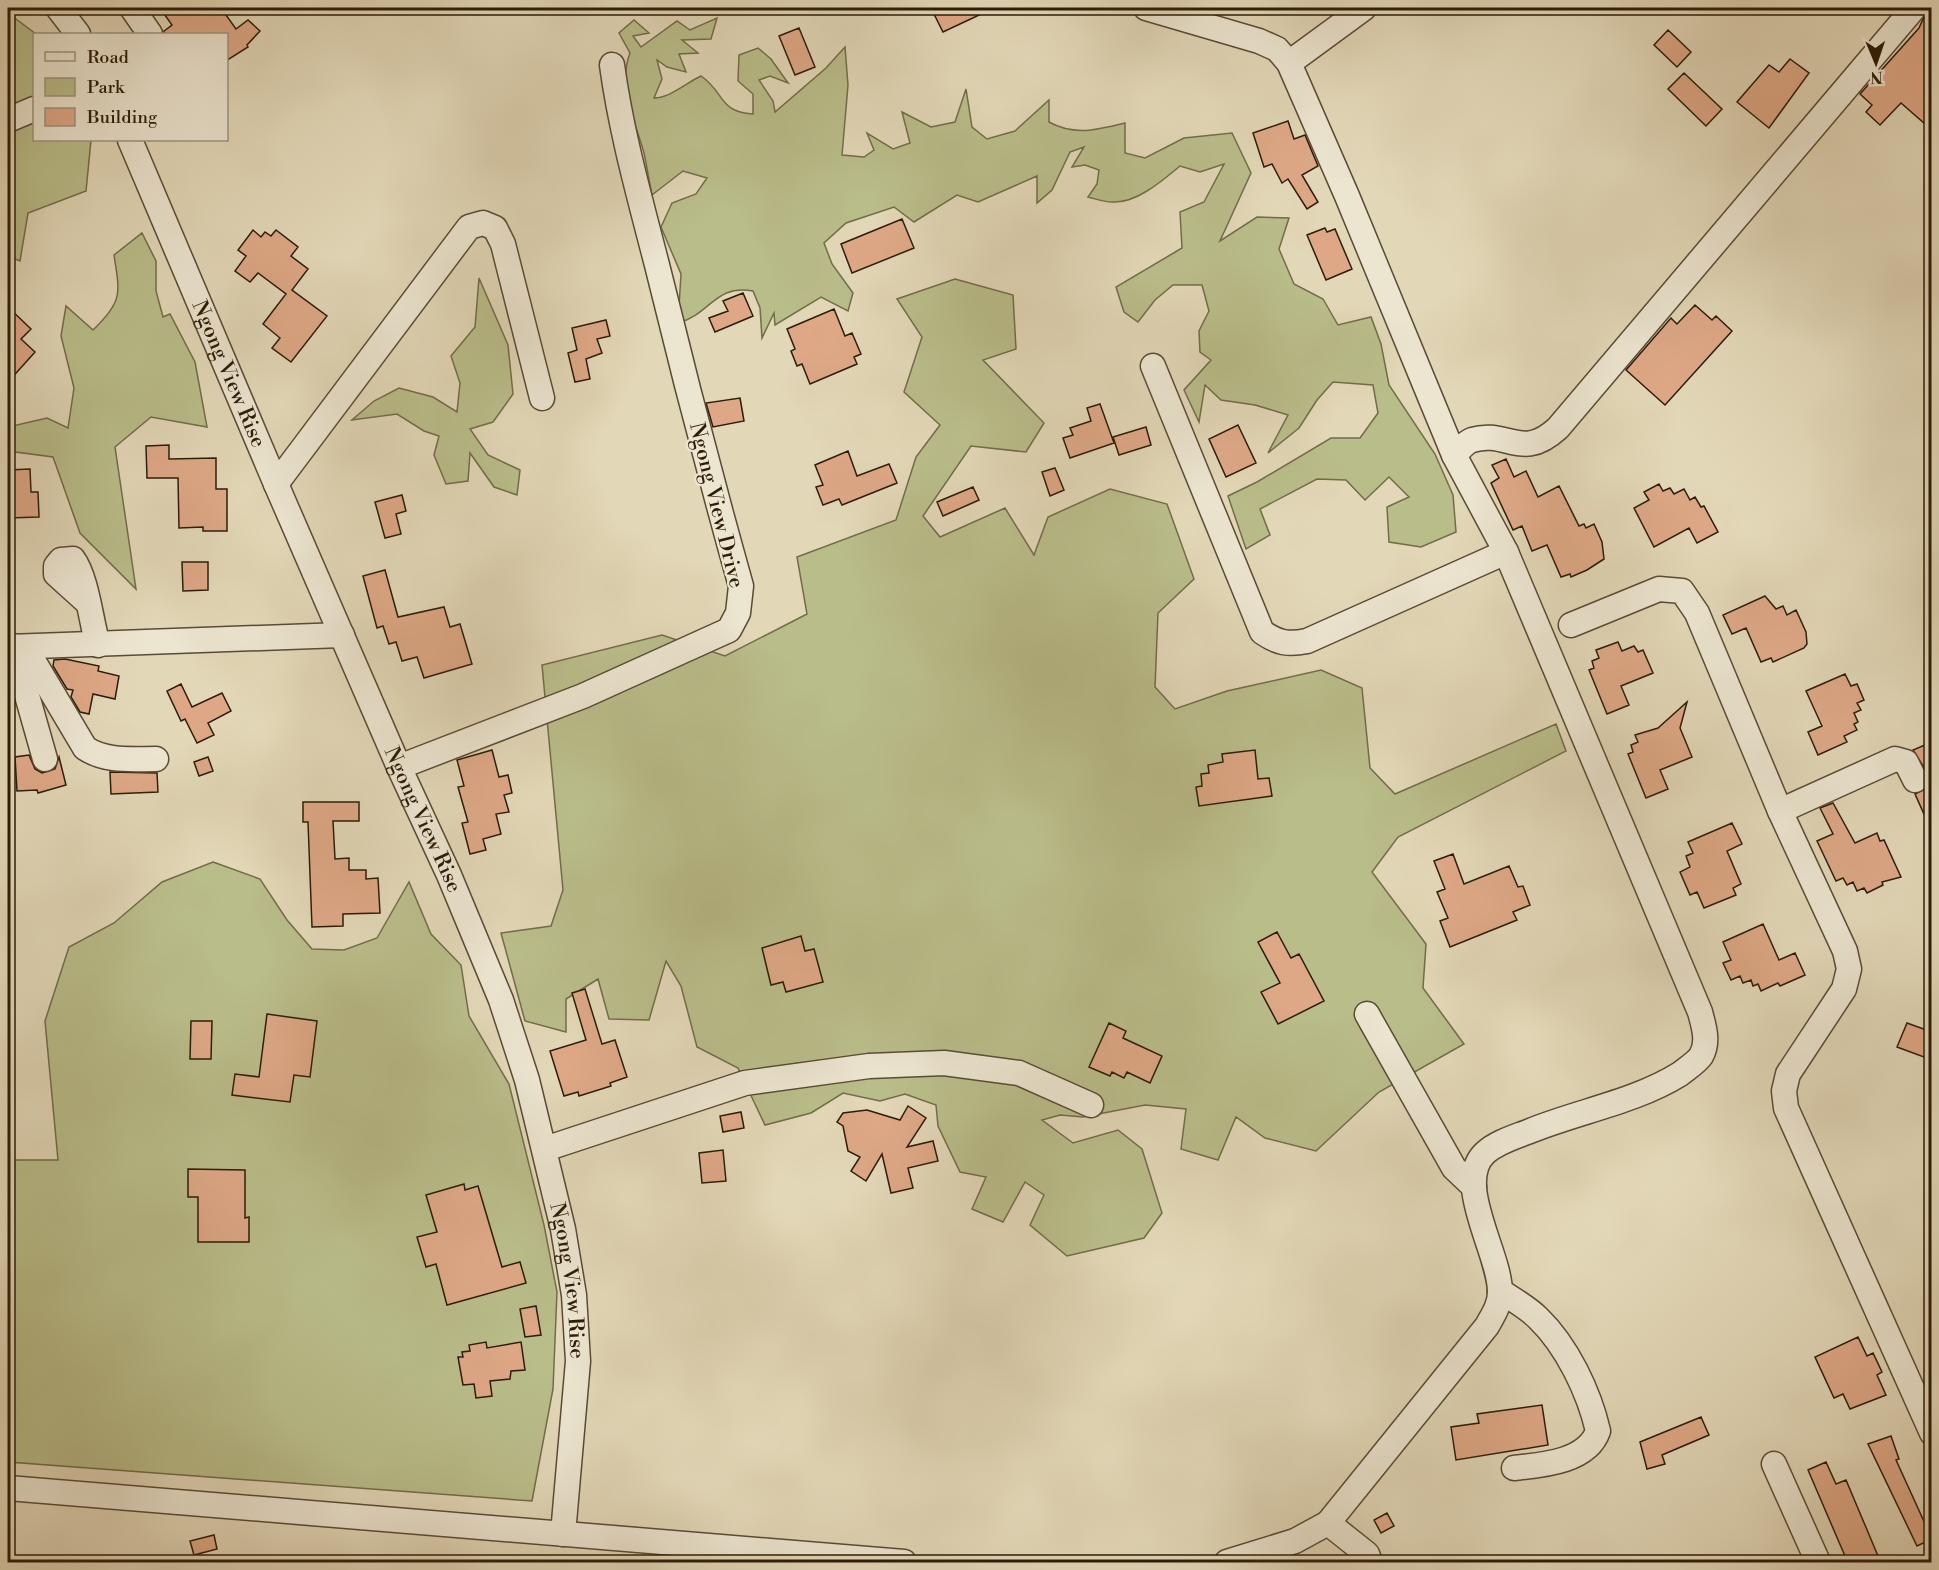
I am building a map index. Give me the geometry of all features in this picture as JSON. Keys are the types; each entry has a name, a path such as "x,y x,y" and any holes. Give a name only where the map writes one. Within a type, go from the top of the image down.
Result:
{"street":[{"path":"58,8 77,33"},
{"path":"132,8 149,33"},
{"path":"1146,8 1259,41 1277,49 1289,63 1347,196 1454,455 1506,552 1700,1012 1706,1039 1700,1057 1663,1084 1543,1126 1486,1152 1475,1166 1474,1187 1478,1213 1497,1265 1500,1291 1498,1305 1487,1326 1328,1523 1295,1541 1227,1563"},
{"path":"1289,63 1364,8"},
{"path":"1454,455 1471,440 1491,439 1530,446 1546,439 1558,428 1914,8"},
{"name":"Ngong View Drive","path":"399,767 668,659 729,630 738,614 741,586 696,424 616,98 612,65"},
{"path":"8,120 33,109"},
{"name":"Ngong View Rise","path":"130,141 276,484 399,767 449,875 501,1000 545,1149 563,1229 574,1295 578,1361 563,1534"},
{"path":"276,484 469,227 483,223 495,228 503,244 542,398"},
{"path":"1153,366 1262,632 1278,643 1292,644 1307,640 1506,552"},
{"path":"1572,625 1659,589 1682,591 1696,613 1780,811 1845,951 1849,969 1844,989 1788,1074 1784,1091 1786,1108 1932,1433"},
{"path":"87,602 98,645"},
{"path":"15,647 342,635"},
{"path":"15,647 45,759"},
{"path":"15,647 85,748 95,755 110,759 156,759"},
{"path":"1780,811 1895,759 1906,762 1915,780"},
{"path":"1367,1014 1454,1168 1474,1187"},
{"path":"545,1149 745,1083 869,1066 944,1064 1019,1073 1091,1105"},
{"path":"1500,1291 1536,1316 1552,1333 1567,1356 1590,1404 1598,1431 1587,1448 1553,1463 1514,1468"},
{"path":"1774,1464 1818,1563"},
{"path":"8,1488 904,1563"},
{"path":"1328,1523 1367,1554 1370,1563"}],"green space":[{"path":"8,13 35,33 33,141 91,141 86,191 28,213 20,261 8,256"},
{"path":"717,18 711,39 682,40 698,53 679,54 686,72 667,67 657,60 662,79 654,98 672,93 701,76 709,82 727,105 733,109 753,114 753,94 738,81 739,55 758,48 771,59 788,83 770,76 759,80 773,101 775,112 826,68 845,47 848,85 842,155 864,157 874,150 867,133 893,149 910,143 902,112 931,127 955,122 966,89 972,127 987,139 1015,131 1049,100 1049,122 1067,129 1086,130 1125,123 1125,153 1145,158 1184,138 1232,133 1251,173 1220,241 1257,217 1289,218 1279,249 1294,284 1323,299 1338,325 1371,317 1381,344 1389,385 1435,454 1453,495 1456,532 1421,547 1389,542 1387,507 1409,497 1389,477 1365,500 1346,480 1317,479 1260,509 1270,535 1246,549 1228,496 1257,482 1331,438 1360,438 1378,413 1373,385 1333,382 1317,400 1299,428 1268,453 1288,415 1255,405 1221,400 1205,385 1199,422 1184,390 1211,360 1200,352 1199,331 1209,311 1202,285 1173,285 1155,300 1138,322 1124,312 1116,287 1182,248 1180,212 1204,202 1224,164 1200,172 1180,166 1140,195 1121,202 1109,202 1088,197 1097,184 1099,170 1085,165 1072,167 1084,147 1070,152 1052,190 1037,203 1037,176 978,202 957,195 914,222 894,207 846,223 824,243 832,264 853,293 848,311 821,297 775,325 774,313 762,338 760,308 753,291 740,290 721,296 689,319 678,323 681,274 661,227 672,203 696,194 707,178 683,171 652,195 644,153 626,91 626,66 630,53 619,33 634,20 649,33 633,36 641,47 677,21 690,30"},
{"path":"142,233 156,261 156,291 163,317 170,314 195,362 207,427 151,417 115,447 136,589 80,533 53,457 8,451 8,427 47,418 68,428 74,388 61,336 66,306 93,330 110,312 117,296 114,255"},
{"path":"479,278 508,345 513,394 493,422 470,429 488,455 520,470 517,495 494,487 470,453 468,481 446,484 434,455 439,436 424,431 397,414 352,420 374,401 399,388 433,397 457,412 460,383 451,356 475,327"},
{"path":"955,279 1013,295 1016,349 983,360 1044,423 1026,452 971,446 923,516 940,537 1005,508 1034,555 1048,517 1110,489 1167,504 1194,579 1158,613 1155,687 1175,709 1227,691 1321,670 1362,688 1370,768 1395,794 1556,724 1566,751 1398,837 1372,872 1426,944 1423,988 1464,1044 1379,1092 1316,1151 1265,1138 1236,1117 1218,1160 1181,1149 1186,1109 1145,1105 1083,1117 1060,1115 1042,1120 1073,1143 1118,1130 1142,1149 1162,1213 1144,1238 1067,1256 1030,1225 1044,1195 1025,1182 1003,1222 972,1209 986,1177 960,1172 938,1126 936,1105 905,1094 880,1101 843,1093 811,1113 765,1125 738,1068 697,1047 681,986 666,961 649,1020 609,1019 598,979 566,999 566,1032 525,1021 501,933 551,926 563,890 542,665 662,635 725,656 807,614 797,557 896,520 916,457 940,425 904,392 922,337 897,299"},
{"path":"213,862 260,879 287,920 312,949 344,950 377,938 409,882 431,934 461,965 469,1016 509,1084 544,1225 557,1292 553,1389 532,1501 8,1462 8,1160 58,1160 45,1021 69,947 114,923 162,882"}],"building":[{"path":"160,8 221,8 236,29 248,20 260,31 247,45 248,47 228,60 228,33 164,33 172,25"},
{"path":"931,8 994,8 943,32"},
{"path":"1928,8 1932,8 1932,130 1901,103 1880,125 1866,112 1872,105 1860,94 1919,28"},
{"path":"799,28 815,67 795,75 779,36"},
{"path":"1668,30 1691,52 1677,67 1654,45"},
{"path":"1790,59 1809,73 1769,128 1737,102 1769,65 1779,72"},
{"path":"1684,73 1722,109 1706,126 1668,89"},
{"path":"1288,121 1294,139 1305,135 1318,166 1302,175 1318,202 1307,209 1288,179 1282,183 1272,164 1264,167 1253,133"},
{"path":"902,219 914,248 852,273 841,244"},
{"path":"1325,228 1327,232 1335,229 1352,269 1326,280 1307,235"},
{"path":"253,230 261,237 265,232 271,236 276,230 298,247 291,256 308,269 292,290 327,316 291,362 272,348 280,338 263,324 286,294 258,273 250,282 235,271 246,256 238,250"},
{"path":"743,293 753,316 715,332 709,318 728,311 723,301"},
{"path":"1695,305 1712,320 1716,316 1732,331 1665,405 1626,370 1671,318 1677,324"},
{"path":"8,307 31,329 21,339 35,352 8,382"},
{"path":"834,309 845,336 852,333 861,354 854,357 857,364 810,384 802,364 797,366 791,351 795,349 787,329"},
{"path":"606,320 610,336 597,339 602,353 586,359 590,379 575,382 568,353 577,350 572,328"},
{"path":"740,398 744,421 713,427 706,403"},
{"path":"1100,404 1114,443 1070,458 1063,438 1073,435 1070,428 1091,421 1087,408"},
{"path":"1238,425 1256,463 1226,477 1209,439"},
{"path":"1146,427 1151,445 1119,455 1113,437"},
{"path":"169,445 169,459 216,458 216,489 227,489 227,531 203,531 203,527 179,528 178,478 147,478 146,446"},
{"path":"848,451 857,476 889,464 897,483 842,505 839,499 823,505 816,487 823,485 815,465"},
{"path":"1506,459 1514,477 1526,471 1538,497 1559,486 1579,526 1584,524 1586,528 1594,524 1602,542 1604,559 1571,577 1570,574 1561,577 1547,545 1532,551 1522,526 1513,530 1491,483 1499,478 1492,465"},
{"path":"1055,468 1064,490 1050,496 1042,472"},
{"path":"30,469 31,492 38,492 39,517 8,518 8,470"},
{"path":"1659,484 1663,491 1670,488 1674,494 1684,489 1690,500 1695,497 1701,507 1704,506 1718,532 1697,543 1689,528 1654,547 1634,508 1649,500 1644,492"},
{"path":"973,487 979,500 943,516 937,502"},
{"path":"402,495 406,511 396,514 401,534 385,538 375,502"},
{"path":"182,562 208,562 208,590 183,591"},
{"path":"385,570 398,617 444,607 450,627 460,624 472,664 424,678 417,657 402,661 396,642 389,644 383,626 377,628 363,576"},
{"path":"1765,596 1776,609 1783,606 1787,615 1796,610 1806,632 1807,644 1804,648 1773,662 1771,658 1761,662 1746,628 1732,634 1723,615"},
{"path":"1618,642 1622,651 1634,646 1638,652 1643,650 1653,673 1621,686 1629,705 1607,714 1589,670 1594,668 1592,661 1599,658 1596,650"},
{"path":"65,659 99,666 98,671 119,676 115,699 93,694 89,714 80,712 71,697 73,690 67,689 53,666 54,660"},
{"path":"1845,674 1851,686 1857,684 1864,700 1857,703 1861,710 1854,713 1858,722 1854,724 1857,730 1844,736 1847,742 1818,755 1808,732 1822,726 1806,691"},
{"path":"181,684 192,707 222,693 231,711 208,723 214,735 197,743 185,719 181,721 167,691"},
{"path":"1687,702 1680,728 1692,757 1660,770 1668,789 1646,798 1628,754 1633,752 1631,745 1638,742 1635,735 1658,728"},
{"path":"1932,742 1932,832 1915,794 1927,788 1928,774 1913,750"},
{"path":"492,750 499,777 508,775 512,793 504,795 509,812 496,814 501,834 483,839 486,850 470,854 462,823 468,822 458,787 464,786 457,760"},
{"path":"1255,750 1258,779 1269,778 1272,796 1199,806 1196,787 1202,786 1201,774 1209,773 1208,765 1223,762 1222,754"},
{"path":"29,755 35,769 42,773 55,769 59,757 66,785 38,793 37,790 17,791 15,757"},
{"path":"208,757 213,771 199,776 194,762"},
{"path":"110,772 157,773 158,792 111,794"},
{"path":"303,802 359,802 359,821 333,821 335,859 349,858 349,870 366,870 366,879 378,878 380,913 343,914 343,926 312,927 308,822 303,822"},
{"path":"1833,803 1855,843 1877,833 1880,841 1884,840 1901,877 1882,882 1883,885 1867,893 1864,888 1857,891 1853,882 1847,885 1843,878 1836,881 1817,841 1833,834 1820,808"},
{"path":"1732,823 1742,844 1727,851 1741,884 1733,888 1736,895 1704,908 1697,892 1690,895 1680,872 1690,867 1686,856 1693,853 1688,842"},
{"path":"1453,854 1464,884 1509,866 1518,887 1523,886 1530,905 1513,912 1517,920 1450,947 1440,921 1448,918 1437,892 1445,889 1434,861"},
{"path":"1763,924 1779,960 1795,953 1805,975 1761,991 1758,984 1753,986 1751,980 1743,983 1740,976 1731,980 1723,963 1731,960 1723,942"},
{"path":"1277,932 1291,958 1299,954 1324,1001 1278,1024 1261,992 1280,983 1258,942"},
{"path":"801,936 805,951 814,949 823,982 786,992 783,982 771,985 762,948"},
{"path":"585,989 602,1044 615,1040 627,1077 610,1083 611,1086 579,1096 578,1092 564,1096 550,1051 586,1040 572,993"},
{"path":"267,1014 317,1021 310,1077 294,1075 290,1102 232,1095 235,1074 259,1077"},
{"path":"191,1021 212,1021 211,1059 190,1059"},
{"path":"1109,1023 1126,1031 1123,1038 1162,1056 1150,1083 1127,1072 1124,1078 1112,1072 1110,1076 1089,1067"},
{"path":"1907,1023 1932,1032 1932,1060 1897,1047"},
{"path":"908,1106 926,1118 907,1147 933,1141 938,1161 908,1168 913,1188 891,1193 882,1154 866,1181 851,1171 860,1157 848,1151 843,1126 837,1122 843,1113 867,1110 900,1120"},
{"path":"741,1112 744,1128 723,1132 720,1116"},
{"path":"723,1150 726,1181 702,1183 699,1153"},
{"path":"188,1169 245,1170 245,1218 249,1217 249,1242 198,1242 198,1197 188,1197"},
{"path":"464,1184 465,1190 478,1186 502,1267 520,1262 526,1283 447,1305 436,1264 426,1267 417,1237 437,1232 426,1195"},
{"path":"536,1306 541,1335 525,1337 520,1309"},
{"path":"1858,1337 1867,1356 1873,1353 1882,1372 1877,1375 1886,1395 1850,1409 1843,1394 1834,1398 1815,1357"},
{"path":"486,1342 487,1348 521,1342 525,1370 511,1371 510,1379 490,1381 492,1396 476,1398 474,1384 463,1385 458,1357 463,1357 462,1352 470,1351 469,1345"},
{"path":"1542,1405 1548,1445 1456,1460 1451,1427 1479,1423 1477,1414"},
{"path":"1701,1417 1709,1435 1662,1455 1665,1464 1647,1469 1640,1442"},
{"path":"1891,1436 1899,1459 1896,1460 1932,1539 1917,1546 1868,1444"},
{"path":"1826,1462 1836,1484 1846,1480 1881,1563 1848,1563 1808,1470"},
{"path":"1387,1513 1394,1526 1381,1533 1374,1520"},
{"path":"214,1535 217,1549 194,1555 190,1541"}]}
